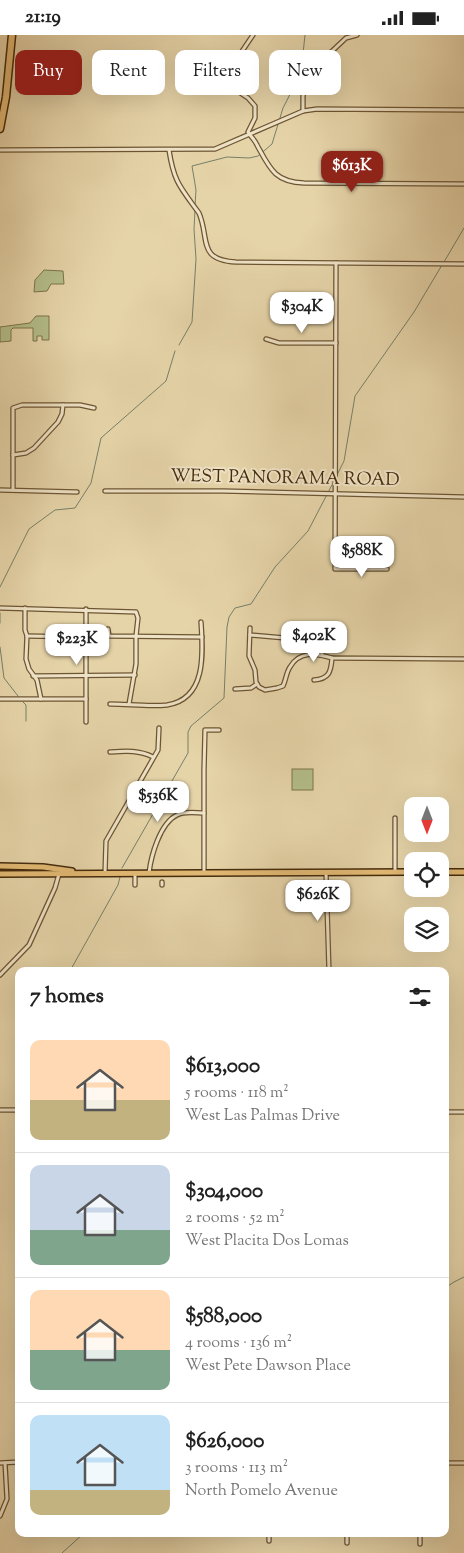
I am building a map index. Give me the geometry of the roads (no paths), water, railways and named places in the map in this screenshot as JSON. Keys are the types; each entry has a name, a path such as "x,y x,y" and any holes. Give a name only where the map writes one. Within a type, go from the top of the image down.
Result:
{"highway":[{"path":"0,129 6,97 12,35"}],"main road":[{"path":"0,867 85,873 149,874 404,872"},
{"path":"0,874 59,871"},
{"path":"449,872 464,872"}],"street":[{"path":"253,35 226,75 227,84 248,98 255,106 255,118 249,129 250,135 279,178 292,183 464,184"},
{"path":"303,111 303,96 306,84 329,54 346,38 357,35"},
{"path":"0,150 215,149 303,111 317,109 464,109"},
{"path":"169,150 171,165 177,183 199,213 206,246 215,257 228,261 464,263"},
{"path":"336,263 336,569 388,569"},
{"path":"266,339 278,343 336,343"},
{"path":"13,490 12,413 14,405 80,405 94,408"},
{"path":"13,455 26,453 34,448 58,422 62,415 63,405"},
{"path":"0,490 77,492"},
{"name":"WEST PANORAMA ROAD","path":"105,491 223,491 464,497"},
{"path":"1,608 86,609 136,612 138,618 135,675 129,704"},
{"path":"25,608 26,659 29,669 37,680 41,699"},
{"path":"86,609 86,722"},
{"path":"110,704 168,705 191,693 198,681 202,637 201,622"},
{"path":"250,627 249,656 255,670 257,684 265,689 277,689 283,686 289,668 296,659 304,655 322,655 332,658 464,659"},
{"path":"108,629 109,636 202,637"},
{"path":"250,635 285,637 320,635 322,655"},
{"path":"27,636 86,637"},
{"path":"314,680 323,679 327,675 330,671 332,658"},
{"path":"33,676 135,675"},
{"path":"235,689 251,688 257,684"},
{"path":"0,699 86,699"},
{"path":"105,873 106,841 158,750 159,728"},
{"path":"204,873 205,730 219,730"},
{"path":"110,752 132,750 143,752 153,757"},
{"path":"149,874 151,857 157,841 173,818 178,814 204,813"},
{"path":"395,818 395,871"},
{"path":"0,975 29,945 52,895 59,871"},
{"path":"135,873 135,885"},
{"path":"326,873 329,967"},
{"path":"0,1110 15,1110"},
{"path":"449,1112 464,1112"},
{"path":"0,1463 15,1463"},
{"path":"0,1516 7,1499 5,1463"},
{"path":"449,1463 464,1463"},
{"path":"347,1537 347,1543"},
{"path":"420,1537 420,1544"}],"waterway":[{"path":"195,206 196,190 192,166 227,157 249,158 258,156 272,144 283,108 301,73 305,35"},
{"path":"179,345 192,322 196,259 195,210"},
{"path":"444,262 464,228"},
{"path":"337,475 344,461 355,396 414,312 442,265"},
{"path":"0,587 29,529 55,510 75,508 91,483 101,438 166,381 175,351"},
{"path":"122,868 188,753 188,732 191,726 224,698 229,617 235,608 251,604 275,567 308,531 334,481"},
{"path":"0,613 0,623"},
{"path":"0,647 4,678 18,696"},
{"path":"23,702 26,705 26,721"},
{"path":"72,967 118,885 120,877"},
{"path":"449,1285 464,1277"},
{"path":"62,1553 80,1537"}]}
